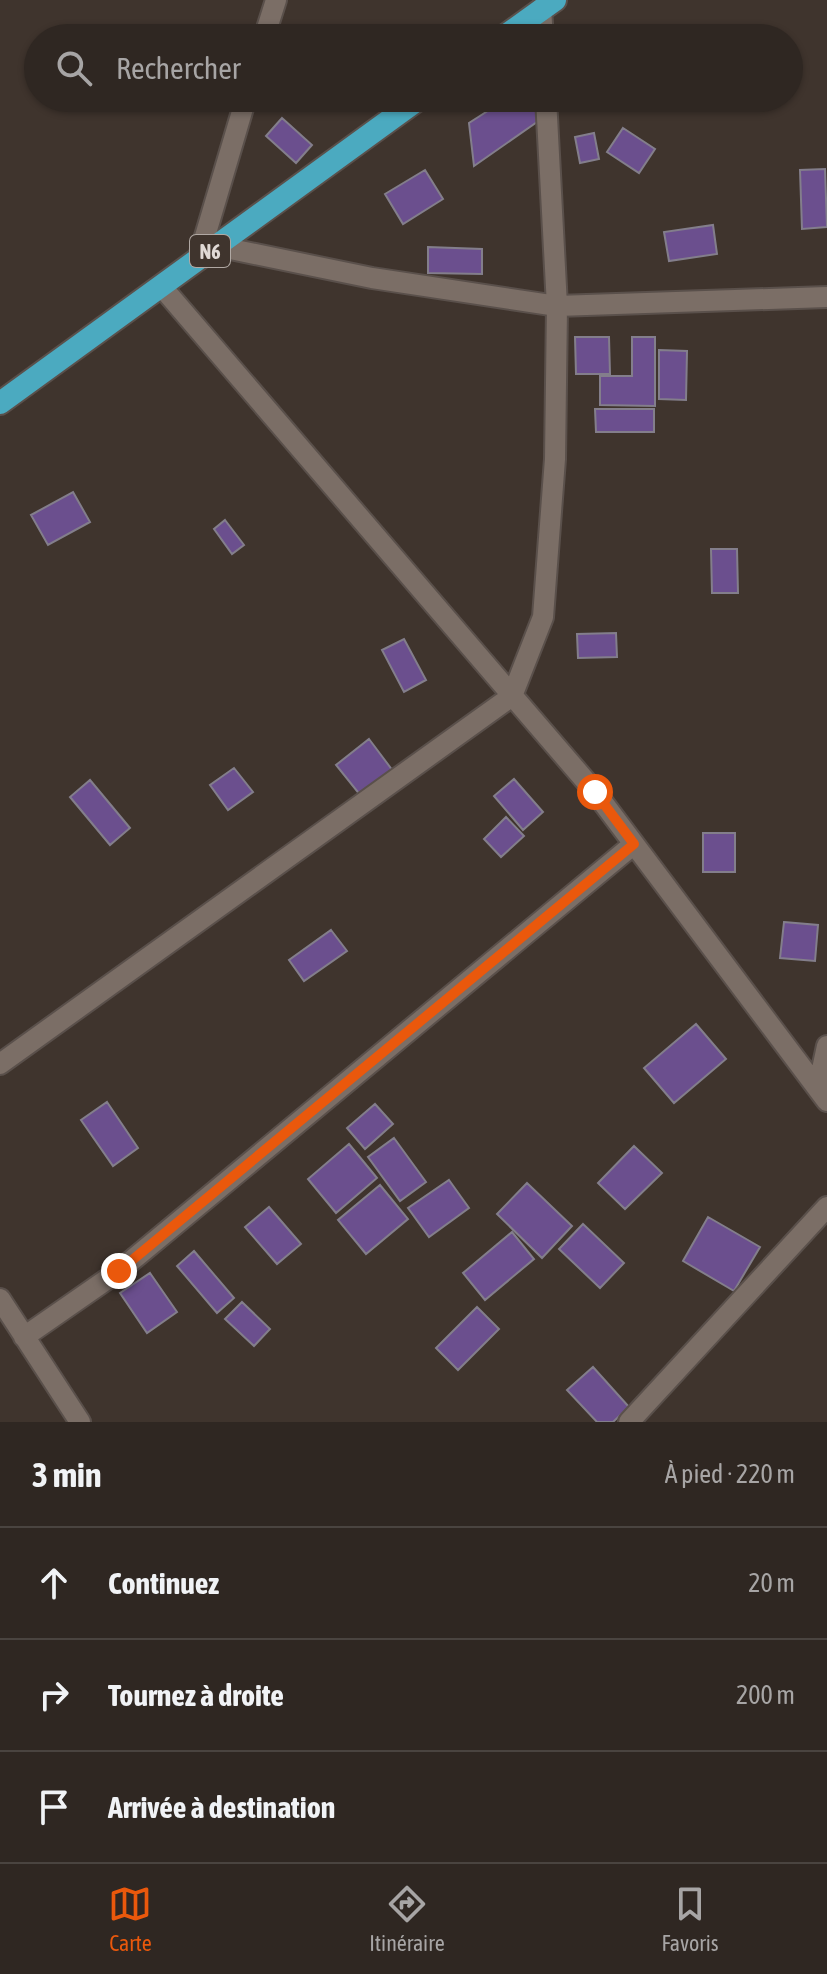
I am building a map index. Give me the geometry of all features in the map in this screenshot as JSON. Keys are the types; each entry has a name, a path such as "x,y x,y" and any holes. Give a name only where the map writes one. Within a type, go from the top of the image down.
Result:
{"highway":[{"path":"522,24 548,5"},
{"name":"N6","path":"0,403 401,112"}],"street":[{"path":"268,24 276,0"},
{"path":"242,112 207,253 557,306 827,297"},
{"path":"0,1064 512,696 543,617 555,459 557,306 547,112"},
{"path":"162,287 595,792 822,1094"},
{"path":"24,1337 119,1271 634,844"},
{"path":"822,1094 827,1046"},
{"path":"629,1422 827,1207"},
{"path":"0,1299 80,1422"}],"building":[{"path":"486,112 537,112 537,122 474,166 469,123"},
{"path":"282,118 312,145 296,163 266,136"},
{"path":"623,128 655,149 639,173 607,152"},
{"path":"594,133 599,159 580,163 575,137"},
{"path":"825,169 827,227 802,229 800,170"},
{"path":"425,170 443,199 403,224 385,194"},
{"path":"713,225 717,254 669,261 664,232"},
{"path":"428,247 482,249 482,274 428,273"},
{"path":"575,337 609,337 610,374 576,374"},
{"path":"632,337 655,337 655,406 600,405 600,376 632,376"},
{"path":"659,350 687,351 686,400 659,399"},
{"path":"595,409 654,409 654,432 596,432"},
{"path":"73,492 90,522 48,545 31,515"},
{"path":"225,520 244,545 232,554 214,529"},
{"path":"711,549 737,549 738,593 712,593"},
{"path":"616,633 617,657 578,658 577,634"},
{"path":"404,639 426,680 404,692 382,650"},
{"path":"369,739 393,771 361,796 336,765"},
{"path":"234,768 253,792 228,810 210,785"},
{"path":"514,779 543,812 523,830 494,796"},
{"path":"90,780 130,828 110,845 70,797"},
{"path":"506,817 524,836 501,857 484,839"},
{"path":"703,833 735,833 735,872 703,872"},
{"path":"784,922 818,925 815,961 780,958"},
{"path":"331,930 347,951 304,981 289,960"},
{"path":"696,1024 726,1059 674,1103 644,1068"},
{"path":"107,1102 138,1148 113,1166 81,1120"},
{"path":"375,1104 393,1124 365,1149 347,1128"},
{"path":"394,1138 426,1182 400,1201 368,1157"},
{"path":"349,1144 377,1178 336,1213 308,1179"},
{"path":"634,1146 662,1173 625,1209 598,1183"},
{"path":"449,1180 469,1208 429,1237 408,1208"},
{"path":"527,1183 572,1226 542,1258 497,1214"},
{"path":"380,1185 408,1219 366,1254 338,1220"},
{"path":"269,1207 301,1244 277,1264 245,1227"},
{"path":"708,1217 760,1247 734,1291 683,1261"},
{"path":"583,1224 624,1263 600,1288 559,1249"},
{"path":"512,1232 534,1259 485,1300 463,1273"},
{"path":"194,1251 234,1298 217,1313 177,1266"},
{"path":"150,1273 177,1312 147,1333 120,1293"},
{"path":"242,1302 270,1329 254,1346 225,1319"},
{"path":"477,1307 499,1329 458,1370 436,1348"},
{"path":"593,1367 629,1407 613,1422 597,1422 567,1390"}],"route":[{"path":"119,1271 634,844 595,792"}]}
